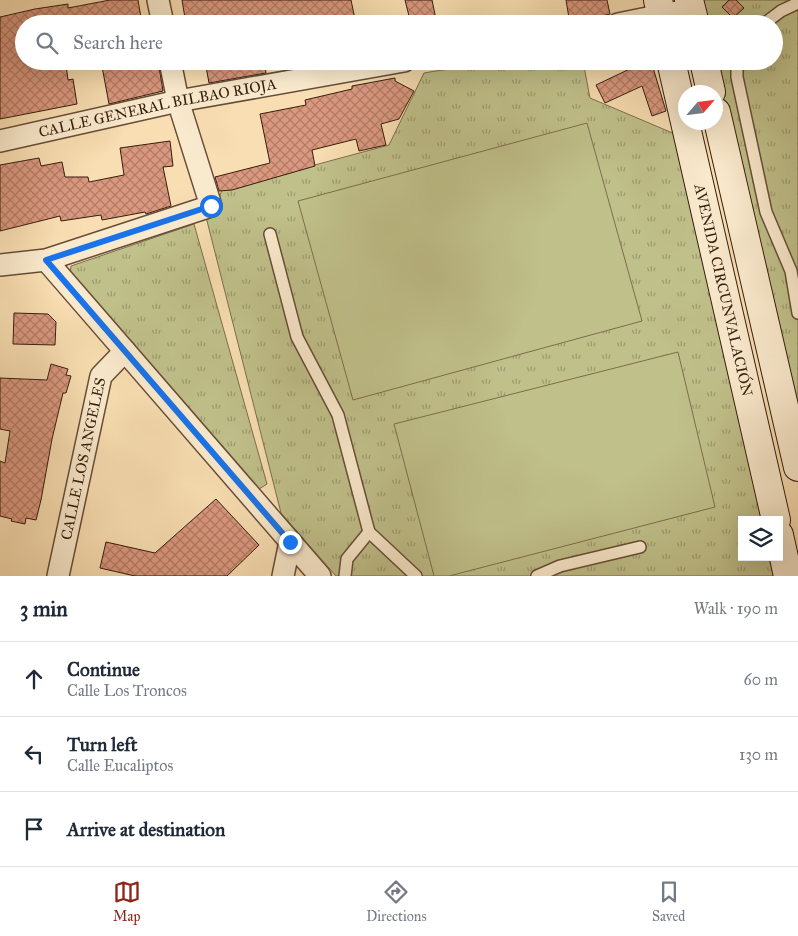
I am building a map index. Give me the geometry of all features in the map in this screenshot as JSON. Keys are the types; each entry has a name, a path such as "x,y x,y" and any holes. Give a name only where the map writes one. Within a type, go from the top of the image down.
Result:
{"main road":[{"name":"AVENIDA CIRCUNVALACIÓN","path":"673,70 775,516"},
{"path":"706,70 709,85"},
{"path":"720,130 798,467"},
{"path":"783,553 788,576"}],"street":[{"path":"158,0 161,15"},
{"path":"661,13 692,11"},
{"path":"0,265 46,260 211,206 178,101 172,70"},
{"name":"CALLE GENERAL BILBAO RIOJA","path":"0,141 178,101 353,70"},
{"path":"46,260 320,576"},
{"name":"CALLE LOS ANGELES","path":"58,576 101,376 126,351"},
{"path":"284,576 290,542"}],"lane":[{"path":"776,15 798,3"},
{"path":"737,70 766,212 791,271 798,313"},
{"path":"270,234 297,337 338,415 370,532 416,576"},
{"path":"345,576 347,559 370,532"},
{"path":"537,576 560,566 640,547"}],"green space":[{"path":"699,0 798,0 798,415 723,103 723,85 719,85 715,70 783,70 783,15 702,15"},
{"path":"442,70 585,70 590,98 675,134 764,516 738,516 738,561 775,561 778,576 336,576 281,513 206,217 214,212 222,190 389,145 424,73"},
{"path":"587,123 642,321 353,400 298,201"},
{"path":"194,224 267,484 256,491 70,275 71,266"},
{"path":"678,352 715,507 449,576 434,576 394,424"}],"building":[{"path":"110,0 138,0 140,15 15,15 15,70 67,70 68,80 73,79 77,104 0,119 0,17 68,4 68,8"},
{"path":"182,0 351,0 354,15 184,15"},
{"path":"405,0 432,0 435,15 409,15"},
{"path":"566,0 607,0 610,14 606,15 568,15"},
{"path":"729,0 736,0 744,8 736,15 730,15 722,7"},
{"path":"103,70 160,70 163,91 109,104"},
{"path":"207,70 266,70 266,73 209,83"},
{"path":"628,70 654,70 666,111 652,116 642,86 605,103 596,85"},
{"path":"395,78 395,81 414,91 399,119 381,124 386,145 359,151 356,139 312,150 315,166 232,190 219,191 215,177 270,163 260,114 306,105 305,100 352,89 352,86"},
{"path":"170,141 173,166 163,167 171,206 146,214 145,212 102,220 101,215 61,221 60,216 0,231 0,165 39,158 41,166 62,162 65,177 88,177 89,182 124,175 120,148"},
{"path":"14,313 48,314 56,322 55,345 13,344"},
{"path":"51,364 68,369 66,375 71,376 66,393 63,393 36,520 26,518 25,524 0,516 0,461 5,463 10,431 0,429 0,378 47,380"},
{"path":"216,499 259,545 227,576 135,576 100,568 106,542 155,553"}],"route":[{"path":"211,206 46,260 290,542"}]}
